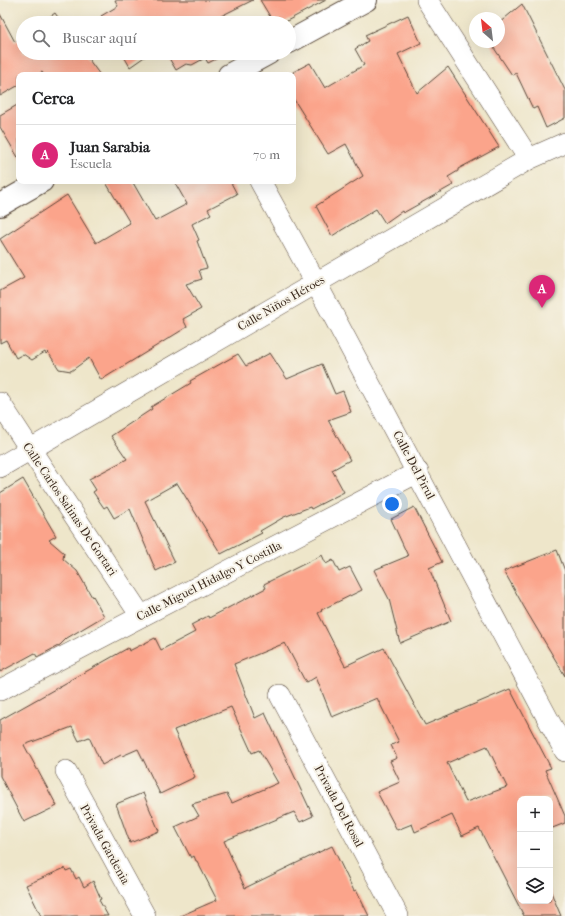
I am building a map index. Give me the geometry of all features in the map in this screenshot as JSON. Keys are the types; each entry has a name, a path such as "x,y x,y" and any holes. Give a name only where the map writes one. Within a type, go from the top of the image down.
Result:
{"main road":[{"path":"296,38 366,0"},
{"path":"234,72 256,60"},
{"path":"0,205 37,184"}],"street":[{"path":"427,0 529,159"},
{"name":"Calle Niños Héroes","path":"0,467 529,159 565,143"},
{"name":"Calle Del Pirul","path":"262,184 418,472 565,751"},
{"name":"Calle Carlos Salinas De Gortari","path":"0,402 141,616"},
{"name":"Calle Miguel Hidalgo Y Costilla","path":"0,690 418,472"},
{"name":"Privada Del Rosal","path":"280,696 398,916"},
{"name":"Privada Gardenia","path":"66,771 145,916"}],"building":[{"path":"115,0 253,0 221,16 101,16 118,6"},
{"path":"260,0 326,0 296,16 270,16"},
{"path":"522,4 565,90 565,118 546,128 537,107 533,109 516,73 512,75 494,48 505,48 505,18"},
{"path":"0,14 15,42 16,41 16,60 89,60 98,72 16,72 16,87 0,96"},
{"path":"408,15 421,43 398,54 417,93 448,67 499,147 458,169 458,171 448,177 453,185 403,213 402,211 385,223 376,209 332,236 316,206 363,176 346,144 328,154 296,103 296,72 293,72 310,63 325,88 364,65 355,49 368,41 365,35"},
{"path":"126,60 140,60 130,67"},
{"path":"170,60 201,60 192,65 186,64 176,70"},
{"path":"206,60 214,60 208,63"},
{"path":"16,106 16,154 0,127 0,115"},
{"path":"107,184 134,184 155,221 187,204 176,184 232,184 237,194 208,209 211,214 192,224 199,240 197,241 207,268 199,270 202,279 186,284 201,309 183,319 187,327 101,380 89,358 71,371 59,369 48,352 46,354 45,352 32,360 23,354 16,358 6,340 0,343 0,291 24,278 0,239 67,195 96,243 130,223"},
{"path":"270,353 287,379 322,364 335,394 343,391 351,412 328,420 350,460 332,470 344,492 311,509 310,507 284,517 260,531 262,533 221,554 177,483 145,501 175,562 156,571 130,509 114,518 107,506 104,508 93,492 96,490 89,479 127,459 111,436 152,409 151,407 191,383 190,381 238,354 246,366"},
{"path":"23,479 56,536 49,540 64,553 63,559 77,571 104,616 67,638 60,645 37,657 35,653 0,672 0,493"},
{"path":"414,507 442,562 429,568 451,621 400,643 389,599 374,570 408,556 391,519"},
{"path":"557,550 565,571 565,676 504,571"},
{"path":"322,555 326,564 333,560 339,572 350,567 362,590 321,610 322,611 318,613 345,666 384,648 425,725 510,689 551,768 545,770 565,816 565,823 553,828 553,796 517,796 517,902 479,828 462,836 452,815 415,832 412,824 397,830 377,792 400,782 390,761 397,758 391,745 399,742 377,698 332,717 316,677 306,683 285,643 234,664 255,718 265,713 313,816 300,822 294,812 224,841 245,888 332,846 354,891 356,890 369,916 180,916 217,900 197,861 194,856 191,858 175,827 199,816 192,804 227,794 232,803 278,783 259,750 252,753 231,707 174,730 195,777 160,794 138,749 122,756 121,755 102,765 89,737 79,741 72,727 24,745 57,806 24,822 0,776 0,720 128,648 129,651 155,638 161,650 195,632 191,625 208,616 209,618 266,588 264,584","holes":["487,746 507,787 466,802 447,763"]},
{"path":"143,793 159,831 130,843 116,804"},
{"path":"65,868 66,871 71,869 76,879 79,877 84,887 93,881 101,899 99,900 108,916 41,916 26,885"},
{"path":"553,897 561,916 524,916 518,904 553,904"}],"place":[{"name":"Juan Sarabia","path":"542,308"}]}
